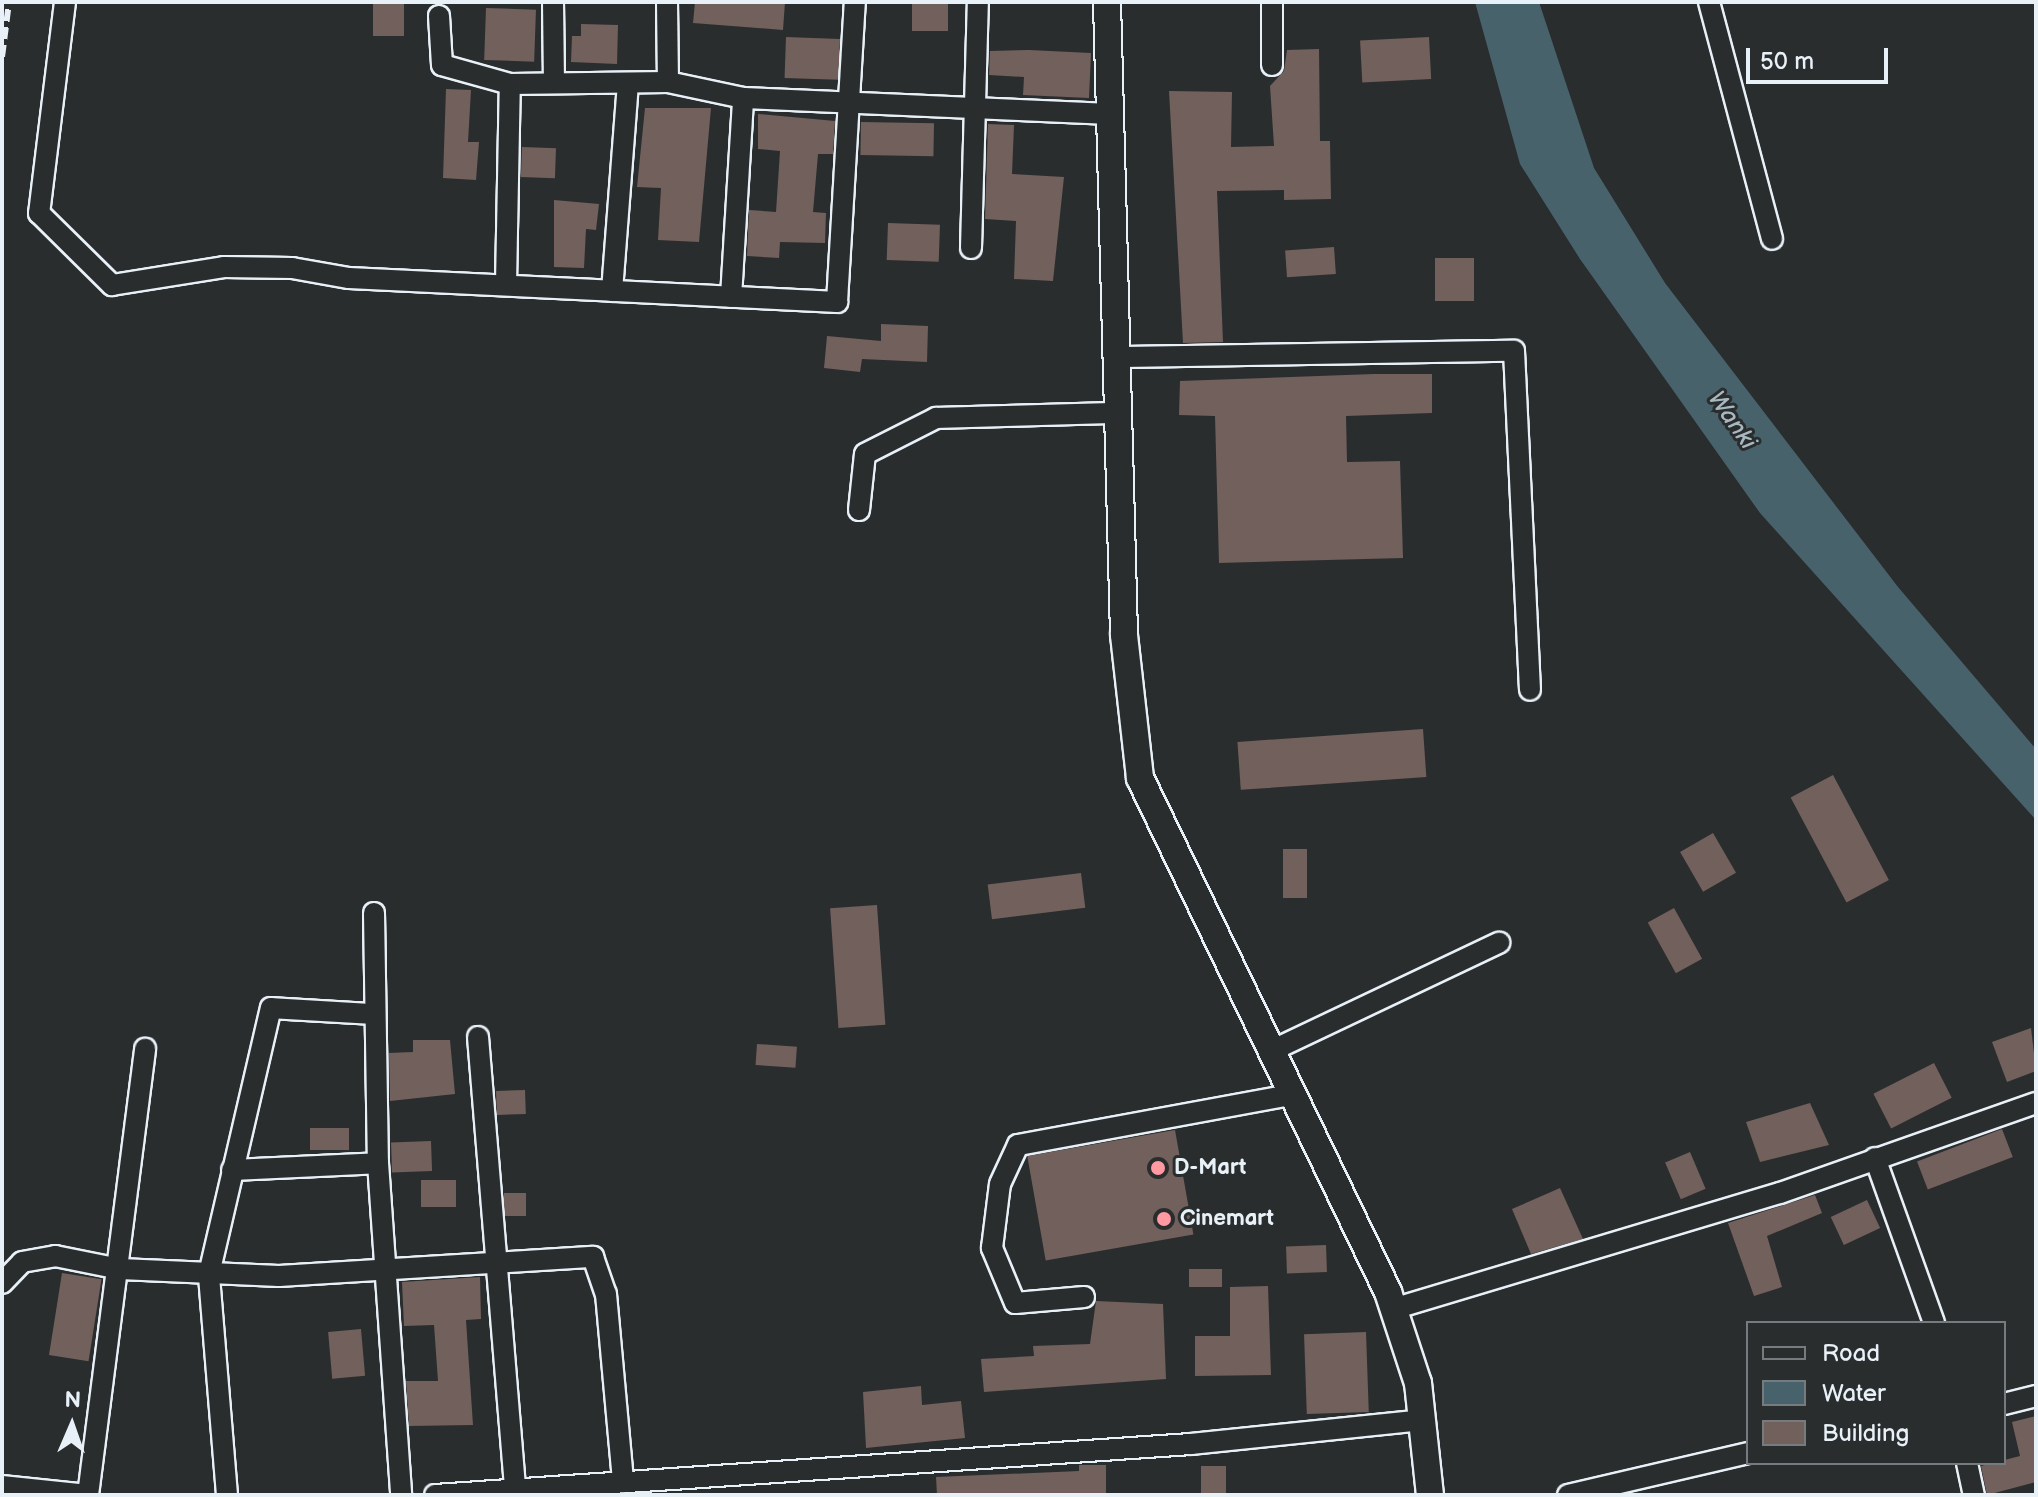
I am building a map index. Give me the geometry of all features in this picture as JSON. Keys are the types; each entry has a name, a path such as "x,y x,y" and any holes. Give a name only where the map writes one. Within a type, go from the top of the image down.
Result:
{"street":[{"path":"65,2 39,213 112,285 224,267 837,302 855,2"},
{"path":"553,2 554,80"},
{"path":"667,2 668,82"},
{"path":"971,248 978,2"},
{"path":"1107,2 1128,719 1140,778 1393,1309 1422,1420 1430,1495"},
{"path":"1272,2 1272,65"},
{"path":"1709,2 1772,239"},
{"path":"439,16 442,65 510,84 554,80 628,85 668,82 743,98 976,104 1112,114"},
{"path":"506,284 510,84"},
{"path":"612,291 628,85"},
{"path":"731,297 743,98"},
{"path":"1118,357 1514,351 1530,690"},
{"path":"859,510 865,454 936,418 1119,413"},
{"path":"374,913 373,1014 378,1163 391,1270 401,1495"},
{"path":"1269,1052 1499,943"},
{"path":"227,1495 209,1274 271,1008 373,1014"},
{"path":"478,1037 515,1488"},
{"path":"2,1486 88,1495 120,1269 145,1049"},
{"path":"1084,1297 1015,1303 992,1248 1000,1184 1018,1145 1290,1095"},
{"path":"1393,1309 1875,1158 2036,1103"},
{"path":"1875,1158 1933,1321"},
{"path":"232,1170 378,1163"},
{"path":"2,1283 22,1262 55,1256 120,1269 209,1274 391,1270 575,1255 599,1260 623,1482"},
{"path":"2006,1404 2036,1396"},
{"path":"435,1495 1191,1444 1422,1420"},
{"path":"1568,1495 1746,1453"},
{"path":"1967,1465 1974,1495"}],"water":[{"name":"Wanki","path":"1475,2 1539,2 1594,168 1665,283 1898,587 2036,749 2036,820 1760,513 1580,259 1520,164"}],"building":[{"path":"373,2 404,2 404,36 373,36"},
{"path":"695,2 785,2 783,30 693,23"},
{"path":"912,2 948,2 948,31 912,31"},
{"path":"486,8 536,10 534,62 484,60"},
{"path":"581,24 618,25 617,64 571,62 572,36 581,36"},
{"path":"786,37 840,39 839,80 785,78"},
{"path":"1429,37 1431,79 1362,83 1360,41"},
{"path":"1319,49 1320,141 1330,141 1331,199 1284,200 1284,190 1217,191 1223,342 1183,343 1169,91 1232,92 1231,147 1274,146 1270,86 1284,71 1287,50"},
{"path":"990,51 1091,53 1089,98 1023,95 1024,77 989,75"},
{"path":"446,89 471,90 468,142 479,142 476,180 443,178"},
{"path":"645,108 711,108 699,242 658,240 661,188 637,187"},
{"path":"758,114 835,121 833,154 818,154 813,212 826,213 825,243 780,242 779,258 747,256 749,210 776,212 780,151 758,149"},
{"path":"861,122 934,123 933,156 860,155"},
{"path":"988,124 1014,125 1012,174 1064,177 1053,281 1014,279 1016,221 985,219"},
{"path":"522,147 556,148 555,178 521,177"},
{"path":"554,200 599,204 596,230 586,229 584,268 554,267"},
{"path":"888,223 940,225 939,262 887,260"},
{"path":"1334,247 1336,274 1287,277 1285,250"},
{"path":"1435,258 1474,258 1474,301 1435,301"},
{"path":"881,324 928,326 927,362 862,359 860,372 824,368 827,336 881,341"},
{"path":"1432,374 1432,413 1346,416 1347,462 1400,461 1403,558 1219,563 1215,416 1179,415 1180,381"},
{"path":"1423,729 1426,777 1241,790 1237,742"},
{"path":"1833,775 1889,880 1846,903 1791,798"},
{"path":"1713,833 1736,873 1703,892 1680,852"},
{"path":"1283,849 1307,849 1307,898 1283,898"},
{"path":"1081,873 1085,908 992,919 988,884"},
{"path":"877,905 885,1025 838,1028 830,908"},
{"path":"1674,908 1702,959 1676,973 1648,923"},
{"path":"2031,1028 2036,1071 2007,1082 1992,1042"},
{"path":"413,1040 450,1040 455,1094 390,1101 389,1053 413,1052"},
{"path":"757,1044 797,1047 795,1068 756,1065"},
{"path":"1934,1063 1952,1098 1891,1129 1873,1094"},
{"path":"525,1090 526,1114 497,1115 496,1091"},
{"path":"1810,1103 1829,1145 1760,1162 1746,1122"},
{"path":"310,1128 349,1128 349,1150 310,1150"},
{"path":"2002,1129 2013,1157 1928,1190 1917,1162"},
{"path":"1175,1130 1193,1234 1046,1260 1027,1156"},
{"path":"431,1141 432,1171 392,1172 391,1142"},
{"path":"1690,1152 1706,1189 1681,1199 1665,1163"},
{"path":"421,1180 456,1180 456,1207 421,1207"},
{"path":"1560,1188 1583,1239 1531,1254 1512,1209"},
{"path":"504,1193 526,1193 526,1216 504,1216"},
{"path":"1815,1195 1822,1213 1767,1236 1782,1287 1754,1296 1728,1223"},
{"path":"1867,1200 1880,1228 1844,1245 1831,1217"},
{"path":"1326,1245 1327,1272 1287,1273 1286,1246"},
{"path":"1189,1269 1222,1269 1222,1287 1189,1287"},
{"path":"62,1273 102,1279 89,1361 49,1355"},
{"path":"480,1277 481,1319 466,1320 473,1425 409,1426 406,1381 438,1381 434,1325 404,1326 402,1282"},
{"path":"1268,1286 1271,1375 1195,1376 1195,1336 1230,1336 1230,1287"},
{"path":"1096,1301 1163,1304 1166,1379 984,1392 981,1359 1034,1356 1033,1346 1090,1344"},
{"path":"361,1329 365,1376 332,1379 328,1332"},
{"path":"1366,1332 1369,1412 1307,1414 1304,1334"},
{"path":"921,1386 922,1405 961,1401 965,1438 866,1448 863,1392"},
{"path":"2036,1416 2036,1482 1987,1495 1981,1466 2006,1465 2006,1460 2020,1456 2012,1422"},
{"path":"1079,1465 1106,1465 1106,1495 937,1495 936,1477 1079,1471"},
{"path":"1201,1466 1226,1466 1226,1495 1201,1495"}],"railway":[{"path":"2,57 9,2"}],"place":[{"name":"D-Mart","path":"1158,1168"},
{"name":"Cinemart","path":"1164,1219"}]}
